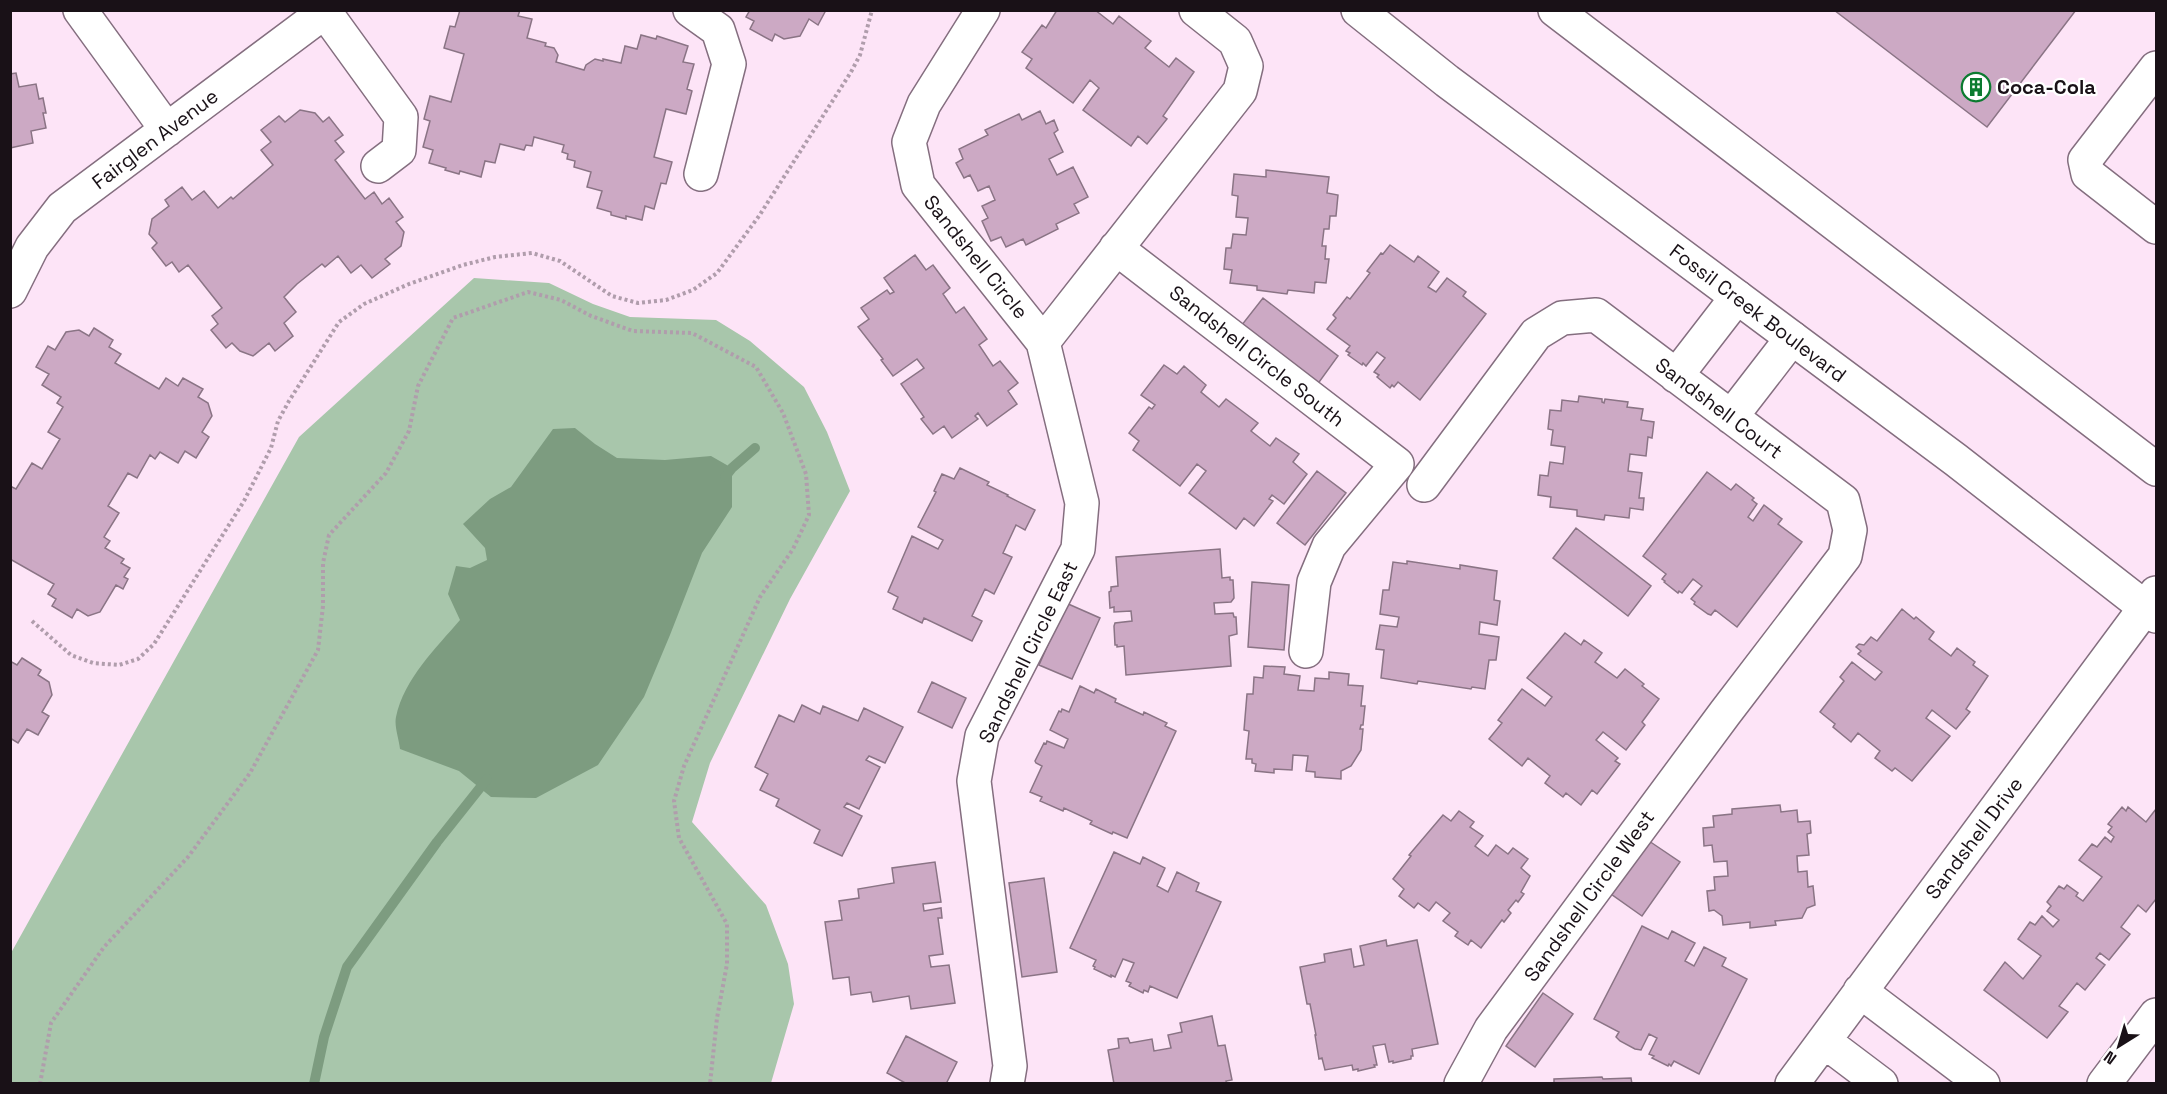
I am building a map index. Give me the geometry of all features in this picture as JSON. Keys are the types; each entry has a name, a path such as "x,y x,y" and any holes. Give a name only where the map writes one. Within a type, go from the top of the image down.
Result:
{"main road":[{"path":"80,10 167,130"},
{"path":"690,10 718,30 729,64 701,174"},
{"name":"Sandshell Circle","path":"983,10 924,104 909,142 918,185 1043,342"},
{"path":"1043,342 1240,91 1246,66 1235,41 1196,10"},
{"name":"Fossil Creek Boulevard","path":"1358,10 1448,81 2153,606"},
{"path":"1555,10 2157,469"},
{"path":"326,11 401,117 399,150 378,166"},
{"name":"Fairglen Avenue","path":"10,291 32,247 62,208 326,11"},
{"path":"2157,68 2085,160 2088,174 2157,227"},
{"name":"Sandshell Circle South","path":"1116,248 1397,464 1329,546 1314,582 1306,651"},
{"path":"1676,376 1737,297"},
{"name":"Sandshell Court","path":"1424,485 1536,334 1562,318 1596,315 1843,501 1850,530 1845,556 1725,712"},
{"path":"1731,417 1792,338"},
{"name":"Sandshell Circle East","path":"1007,1083 1010,1066 974,781 982,736 1078,549 1083,503 1043,342"},
{"name":"Sandshell Drive","path":"1792,1083 2153,606"},
{"name":"Sandshell Circle West","path":"1461,1083 1491,1029 1725,712"},
{"path":"1860,991 1983,1083"},
{"path":"2104,1083 2157,1015"},
{"path":"1824,1041 1881,1083"}],"path":[{"path":"32,621 71,655 93,663 119,665 138,659 146,652 154,644 244,501 271,447 278,421 326,340 339,322 364,303 463,265 495,257 532,253 561,261 612,296 638,303 666,300 693,290 717,273 759,216 851,72 863,44 872,10"},
{"path":"40,1083 51,1023 104,947 188,857 250,773 318,650 323,606 323,563 329,535 386,473 410,431 418,386 453,318 528,292 561,300 591,316 633,331 692,333 756,367 783,413 806,474 809,515 793,549 760,597 684,766 675,801 679,838 727,924 727,964 717,1018 710,1083"}],"shaded area":[{"path":"474,278 549,283 593,304 630,317 716,320 750,341 804,387 827,432 850,491 790,599 710,763 692,822 766,905 788,964 794,1004 771,1083 11,1084 11,953 299,437"},
{"path":"575,428 617,458 665,460 711,456 732,468 732,507 702,553 644,697 598,765 536,798 491,797 459,771 400,749 396,717 413,677 460,620 448,594 456,566 470,568 487,560 485,548 463,524 490,499 511,487 553,429"}],"building":[{"path":"460,10 520,10 518,16 532,19 527,38 546,43 545,46 554,48 558,55 556,62 584,70 586,65 595,59 621,63 625,46 637,49 641,35 656,39 657,36 688,46 683,62 694,64 687,89 692,91 686,114 666,109 654,157 672,162 666,184 661,183 654,209 645,206 642,220 611,215 611,212 597,208 602,191 587,187 591,172 574,167 575,161 567,159 568,154 562,152 564,145 534,137 532,146 526,145 524,150 500,144 495,163 485,161 481,177 460,171 459,174 429,163 433,150 423,147 430,121 424,119 430,96 451,102 464,54 444,48 450,26 455,27"},
{"path":"750,10 826,10 818,25 809,19 800,36 784,39 775,34 772,41 750,29 754,21 746,17"},
{"path":"1057,10 1095,10 1113,24 1119,16 1151,41 1145,48 1169,67 1176,58 1194,72 1163,116 1167,119 1147,144 1138,136 1131,146 1083,110 1099,88 1090,80 1073,103 1026,68 1032,59 1022,52 1042,25 1046,28"},
{"name":"Coca-Cola","path":"1834,10 2076,10 1987,127"},
{"path":"16,73 19,87 36,84 39,99 43,98 46,128 31,131 33,143 10,148 10,74"},
{"path":"300,110 315,113 323,122 329,117 343,135 335,141 344,152 335,160 365,199 374,192 382,204 389,198 403,217 396,222 404,232 401,246 385,259 390,264 372,278 361,265 351,273 338,256 325,267 322,264 297,284 284,297 296,312 284,323 293,336 275,351 269,343 253,356 240,351 232,343 226,348 211,330 218,324 212,316 222,308 188,265 179,272 172,262 166,266 152,248 157,243 149,234 152,219 169,206 165,200 182,187 192,200 204,191 218,208 231,197 233,199 273,165 261,150 271,142 261,130 279,116 285,122"},
{"path":"1040,111 1046,124 1054,120 1058,130 1054,133 1063,152 1049,159 1057,175 1073,167 1088,197 1074,204 1079,213 1056,224 1058,229 1026,245 1023,239 1006,247 1001,237 991,241 982,221 988,218 982,206 995,200 989,186 978,191 970,175 964,178 956,163 963,159 959,149 988,135 985,130 1019,114 1022,120"},
{"path":"1266,170 1329,177 1327,193 1338,195 1336,216 1330,216 1329,229 1324,229 1322,246 1326,246 1325,259 1329,259 1326,283 1315,282 1314,293 1288,290 1287,294 1257,290 1257,286 1230,283 1232,270 1224,269 1226,248 1231,248 1233,234 1246,235 1248,218 1236,217 1238,196 1232,195 1234,174 1266,177"},
{"path":"1390,245 1414,262 1418,256 1439,272 1428,287 1436,292 1447,278 1466,292 1463,296 1486,314 1420,400 1398,382 1390,388 1377,377 1379,375 1374,372 1385,358 1377,352 1366,366 1363,363 1362,365 1348,355 1350,353 1346,351 1350,346 1327,329 1336,318 1333,315 1347,297 1350,299 1370,273 1367,271"},
{"path":"915,255 926,270 933,265 950,288 943,294 956,313 964,307 987,339 979,345 993,366 1000,361 1018,383 1008,391 1017,404 987,426 978,413 975,416 978,419 952,438 944,426 933,434 921,419 924,417 901,384 924,368 917,359 893,376 858,327 869,319 861,308 887,290 890,294 894,292 884,278"},
{"path":"1263,298 1338,356 1317,385 1241,326"},
{"path":"94,328 113,340 109,347 121,354 115,363 159,389 166,378 178,386 183,378 203,389 198,397 208,403 212,416 202,432 209,437 196,458 185,451 178,463 160,452 155,459 150,455 137,478 128,473 108,506 119,513 104,537 110,541 105,548 124,559 121,563 130,568 124,577 128,579 123,589 116,585 100,612 88,616 77,609 72,618 52,606 56,599 48,594 54,584 10,559 10,486 16,489 32,463 42,469 60,439 48,432 63,407 57,403 61,397 42,385 49,374 36,367 48,346 55,350 66,332 79,330 89,336"},
{"path":"1164,365 1177,374 1184,366 1206,385 1201,392 1219,407 1226,399 1258,423 1251,431 1270,446 1276,438 1299,454 1293,462 1307,474 1284,504 1272,495 1269,499 1273,501 1254,526 1244,518 1236,529 1189,493 1206,471 1197,464 1180,486 1133,450 1139,441 1129,433 1149,407 1152,409 1155,405 1141,395"},
{"path":"1579,396 1602,399 1604,403 1605,399 1628,402 1627,407 1643,409 1641,420 1654,422 1652,438 1648,437 1646,456 1630,454 1628,471 1642,473 1639,498 1644,498 1643,510 1630,508 1629,518 1605,515 1604,520 1577,516 1577,510 1550,507 1551,497 1538,495 1540,475 1548,476 1550,462 1563,464 1565,447 1551,445 1553,430 1548,429 1550,410 1561,411 1562,400 1578,402"},
{"path":"960,468 989,482 987,485 1035,510 1025,530 1016,525 1003,553 1012,557 994,594 985,589 972,616 982,621 972,641 924,618 922,623 893,609 898,597 888,592 912,536 938,549 943,540 918,527 936,492 934,491 942,474 954,479"},
{"path":"1317,471 1346,493 1305,545 1277,523"},
{"path":"1707,472 1731,490 1736,484 1754,498 1752,500 1757,504 1748,517 1753,521 1764,505 1782,519 1778,524 1802,542 1737,627 1715,610 1711,615 1694,604 1695,602 1691,599 1702,586 1693,579 1682,593 1679,591 1678,593 1662,579 1666,574 1643,556"},
{"path":"1576,528 1651,586 1628,616 1553,558"},
{"path":"1220,549 1222,578 1230,577 1230,580 1233,580 1234,598 1231,602 1214,603 1215,614 1233,613 1236,617 1237,634 1229,636 1231,666 1126,675 1124,646 1115,645 1114,626 1115,623 1132,621 1131,611 1114,612 1114,607 1110,608 1109,592 1111,587 1118,586 1116,557"},
{"path":"1407,561 1460,569 1460,565 1497,571 1494,600 1500,601 1497,625 1480,622 1479,634 1499,637 1496,660 1489,660 1485,689 1418,681 1417,684 1381,678 1384,650 1376,649 1380,625 1397,627 1399,617 1380,614 1383,590 1389,590 1393,562 1407,564"},
{"path":"1252,582 1289,585 1284,650 1248,647"},
{"path":"1066,603 1100,618 1072,679 1039,665"},
{"path":"1902,609 1934,632 1929,639 1951,656 1957,648 1975,662 1973,665 1988,676 1966,709 1970,712 1956,729 1932,710 1926,718 1950,736 1912,781 1895,768 1892,771 1875,758 1880,751 1858,733 1851,742 1833,727 1835,724 1820,712 1844,681 1840,677 1852,662 1875,680 1882,672 1858,654 1861,651 1856,647 1859,644 1864,645 1871,637 1877,641"},
{"path":"1565,633 1581,645 1584,640 1602,653 1595,662 1617,678 1625,669 1659,699 1642,722 1645,725 1626,750 1603,732 1596,740 1618,758 1615,761 1620,764 1597,794 1592,790 1581,805 1566,793 1563,797 1545,783 1550,776 1528,758 1522,766 1489,739 1502,723 1498,720 1522,689 1545,706 1552,697 1527,678"},
{"path":"22,658 41,670 38,675 49,682 52,695 42,712 49,716 38,735 27,729 18,743 10,738 10,661 17,665"},
{"path":"1264,666 1285,667 1284,674 1300,676 1298,690 1314,691 1315,678 1329,679 1329,672 1349,674 1348,685 1363,686 1361,706 1365,706 1363,725 1360,729 1363,729 1361,750 1351,766 1341,771 1341,779 1315,777 1315,772 1306,771 1308,756 1293,755 1292,770 1274,769 1274,773 1255,771 1256,764 1252,763 1252,759 1246,759 1249,731 1244,730 1247,694 1253,694 1254,677 1263,678"},
{"path":"932,682 966,698 952,728 918,712"},
{"path":"1080,686 1094,693 1096,689 1116,699 1115,702 1167,723 1165,726 1176,731 1127,838 1090,824 1092,821 1064,808 1063,811 1040,801 1042,797 1030,792 1042,766 1035,761 1044,743 1046,744 1047,741 1064,748 1068,739 1050,730 1059,711 1061,712 1062,709 1069,712"},
{"path":"802,705 820,714 823,706 858,721 864,708 903,727 885,763 869,756 866,760 880,767 859,809 847,803 844,807 862,816 842,856 814,843 820,830 776,806 779,799 760,790 768,774 755,767 779,715 794,722"},
{"path":"1780,805 1781,812 1797,810 1798,822 1810,821 1811,833 1807,834 1809,855 1797,856 1798,872 1807,871 1808,887 1813,886 1815,905 1807,908 1802,918 1775,921 1776,925 1750,928 1750,922 1723,925 1722,916 1714,910 1709,911 1707,891 1715,890 1714,877 1728,876 1727,861 1714,862 1712,845 1704,846 1703,828 1714,827 1713,816 1732,814 1732,809"},
{"path":"2122,807 2126,811 2128,807 2146,822 2156,809 2156,899 2146,912 2138,905 2121,927 2130,934 2109,960 2100,953 2096,958 2105,965 2085,990 2077,983 2059,1006 2068,1012 2047,1038 1984,990 2005,962 2023,979 2041,956 2018,939 2030,922 2035,925 2042,916 2053,927 2059,920 2047,911 2051,906 2047,902 2059,886 2064,889 2067,885 2078,893 2076,896 2083,901 2102,877 2079,860 2092,844 2097,847 2105,837 2111,842 2114,837 2108,832 2112,827 2108,824"},
{"path":"1459,811 1474,822 1470,827 1483,836 1475,846 1488,856 1496,845 1508,854 1513,848 1528,859 1521,868 1530,876 1521,892 1524,894 1508,910 1511,913 1504,922 1502,920 1481,948 1471,940 1468,945 1455,936 1458,932 1443,921 1450,913 1436,902 1429,911 1418,903 1414,908 1399,896 1404,889 1393,879 1411,856 1409,855 1443,815 1451,821"},
{"path":"1649,841 1680,862 1642,916 1611,894"},
{"path":"1114,852 1140,864 1143,857 1165,868 1157,886 1168,892 1177,872 1199,883 1196,891 1221,902 1177,998 1150,986 1148,992 1144,990 1143,993 1129,986 1131,983 1126,981 1134,963 1123,959 1115,977 1111,975 1111,977 1094,969 1096,960 1070,948"},
{"path":"935,862 941,902 923,904 924,911 941,908 942,918 938,918 943,954 929,956 931,967 949,965 955,1003 911,1009 909,996 873,1002 871,992 851,995 849,977 833,979 825,922 842,920 839,901 859,898 858,889 894,883 892,868"},
{"path":"1044,878 1057,972 1022,977 1009,883"},
{"path":"1642,926 1668,939 1672,931 1695,943 1685,961 1694,966 1704,947 1726,958 1722,966 1747,979 1699,1074 1674,1061 1671,1066 1669,1064 1668,1066 1652,1058 1654,1056 1649,1054 1657,1038 1649,1034 1641,1050 1635,1049 1616,1037 1619,1032 1594,1019"},
{"path":"1386,940 1387,946 1417,940 1438,1044 1412,1049 1411,1059 1393,1063 1393,1061 1389,1062 1385,1044 1373,1046 1377,1065 1374,1065 1375,1067 1358,1071 1358,1069 1353,1070 1352,1065 1325,1070 1322,1058 1319,1059 1310,1004 1307,1004 1300,967 1325,962 1324,954 1351,949 1354,967 1364,965 1360,946"},
{"path":"1543,993 1573,1014 1535,1067 1506,1046"},
{"path":"1212,1016 1218,1046 1225,1045 1232,1080 1226,1081 1227,1084 1114,1084 1108,1050 1119,1048 1118,1039 1128,1038 1130,1043 1152,1039 1154,1051 1171,1048 1168,1035 1182,1032 1180,1023"},
{"path":"906,1036 957,1062 946,1084 907,1084 887,1073"},
{"path":"1602,1077 1603,1079 1631,1078 1632,1084 1527,1084 1554,1083 1554,1079"}],"waterway":[{"path":"725,477 755,448"},
{"path":"314,1084 324,1037 347,967 437,842 487,779"}],"place":[{"name":"Coca-Cola","path":"1976,87"}]}
